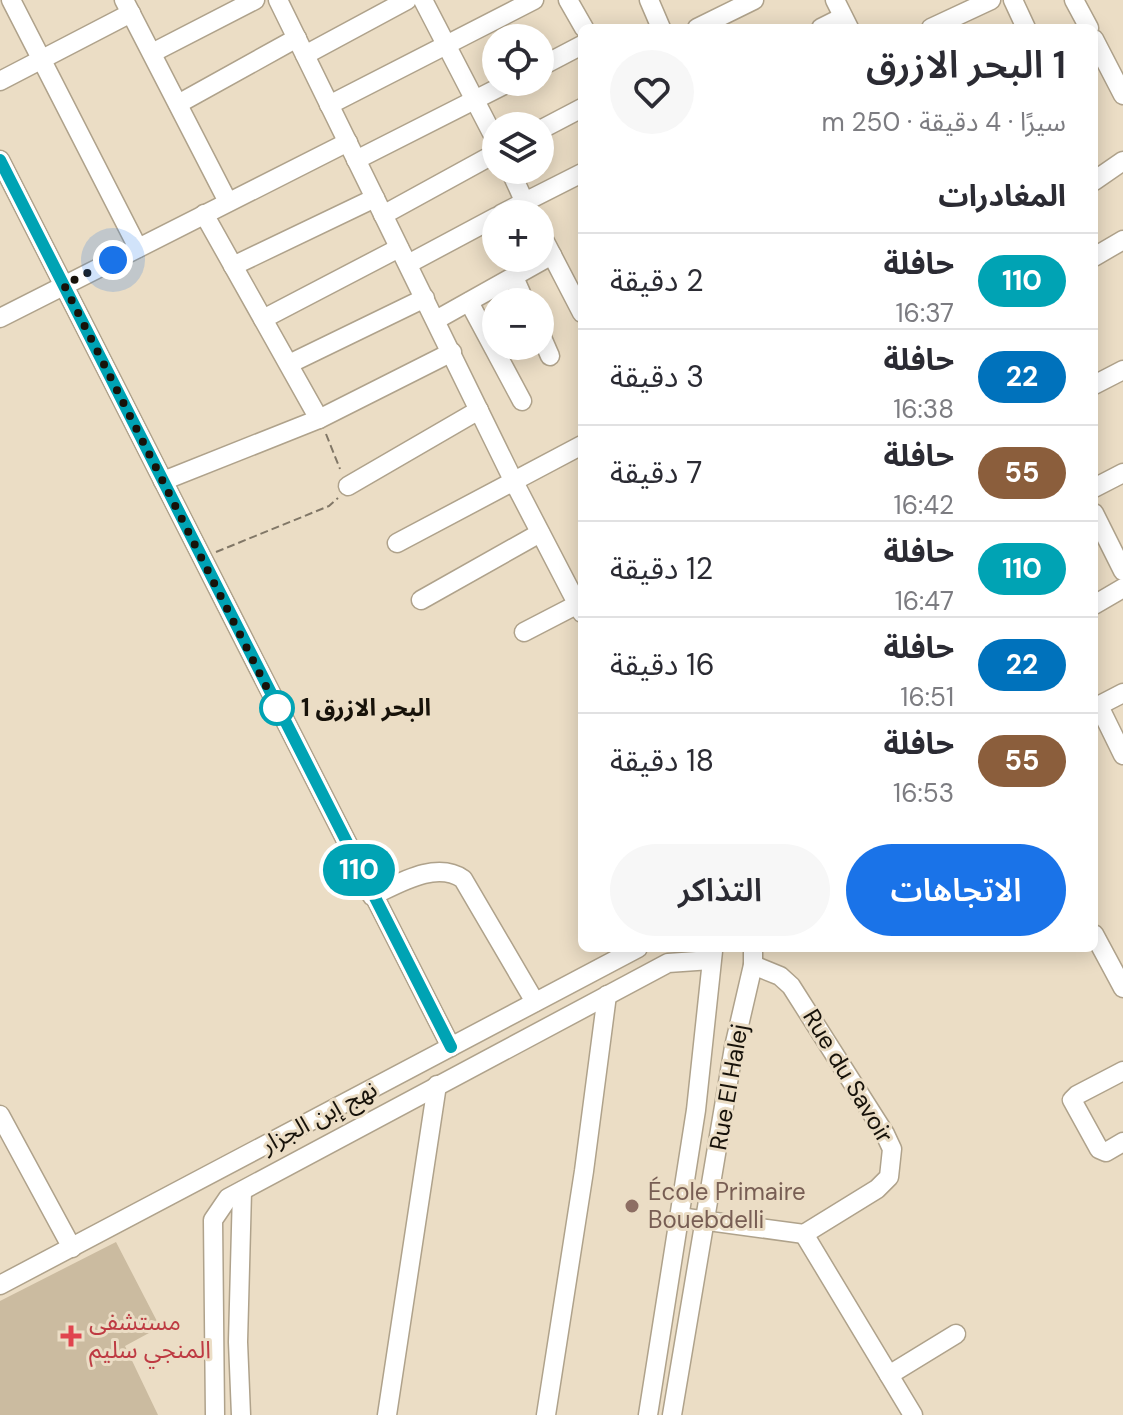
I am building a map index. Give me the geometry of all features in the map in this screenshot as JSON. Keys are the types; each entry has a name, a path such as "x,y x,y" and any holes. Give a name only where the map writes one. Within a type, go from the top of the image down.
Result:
{"street":[{"path":"11,0 138,248"},
{"path":"152,53 255,0"},
{"path":"178,104 407,0"},
{"path":"423,0 482,115"},
{"path":"329,105 534,0"},
{"path":"568,0 582,24"},
{"path":"649,0 659,24"},
{"path":"705,24 754,0"},
{"path":"954,23 991,0"},
{"path":"1013,0 1024,24"},
{"path":"281,1 513,480 578,602"},
{"path":"1079,2 1087,24"},
{"path":"0,81 128,6 228,202"},
{"path":"554,60 578,47"},
{"path":"1098,47 1123,95"},
{"path":"356,160 482,96"},
{"path":"554,123 578,110"},
{"path":"0,318 348,142"},
{"path":"233,266 379,207 482,159"},
{"path":"0,160 451,1047"},
{"path":"1098,173 1123,161"},
{"path":"540,200 578,176"},
{"path":"204,214 319,419"},
{"path":"263,319 482,222"},
{"path":"1098,255 1123,240"},
{"path":"554,259 578,305"},
{"path":"436,320 523,272"},
{"path":"514,277 519,288"},
{"path":"289,364 425,298"},
{"path":"469,302 522,401"},
{"path":"163,481 319,419 452,352"},
{"path":"1098,381 1123,370"},
{"path":"348,486 479,410"},
{"path":"397,543 578,447"},
{"path":"1098,486 1123,473"},
{"path":"421,600 540,533"},
{"path":"1099,537 1123,571"},
{"path":"1098,603 1123,588"},
{"path":"524,632 578,607"},
{"path":"1098,706 1123,693"},
{"path":"1098,709 1123,755"},
{"path":"372,896 421,875 441,872 456,874 463,879 535,1002"},
{"path":"1098,941 1123,988"},
{"name":"نهج إبن الجزار","path":"0,1285 630,952"},
{"path":"215,1415 213,1220 228,1198 668,963 712,954"},
{"name":"Rue El Halej","path":"648,1415 696,1110 712,954"},
{"name":"Rue El Halej","path":"672,1415 734,1047 753,956"},
{"name":"Rue du Savoir","path":"753,956 780,976 803,1001 892,1149 889,1177 883,1183 804,1234"},
{"path":"546,1415 584,1171 607,995"},
{"path":"1123,1071 1072,1100 1099,1149 1106,1152 1123,1142"},
{"path":"387,1415 437,1085"},
{"path":"0,1115 72,1248"},
{"path":"241,1415 238,1342 242,1191"},
{"path":"679,1217 804,1234 913,1415"},
{"path":"889,1375 956,1334"}],"path":[{"path":"202,558 329,506 344,493 348,486 319,419"}],"shaded area":[{"name":"مستشفى المنجي سليم","path":"116,1242 160,1327 125,1346 158,1415 0,1415 0,1301"}],"bus line":[{"name":"110","path":"0,160 451,1047"}],"place":[{"name":"1 البحر الازرق","path":"277,708"},
{"name":"École Primaire Bouebdelli","path":"632,1206"},
{"name":"مستشفى المنجي سليم","path":"71,1336"}],"route":[{"path":"113,260 64,285 277,708"}]}
